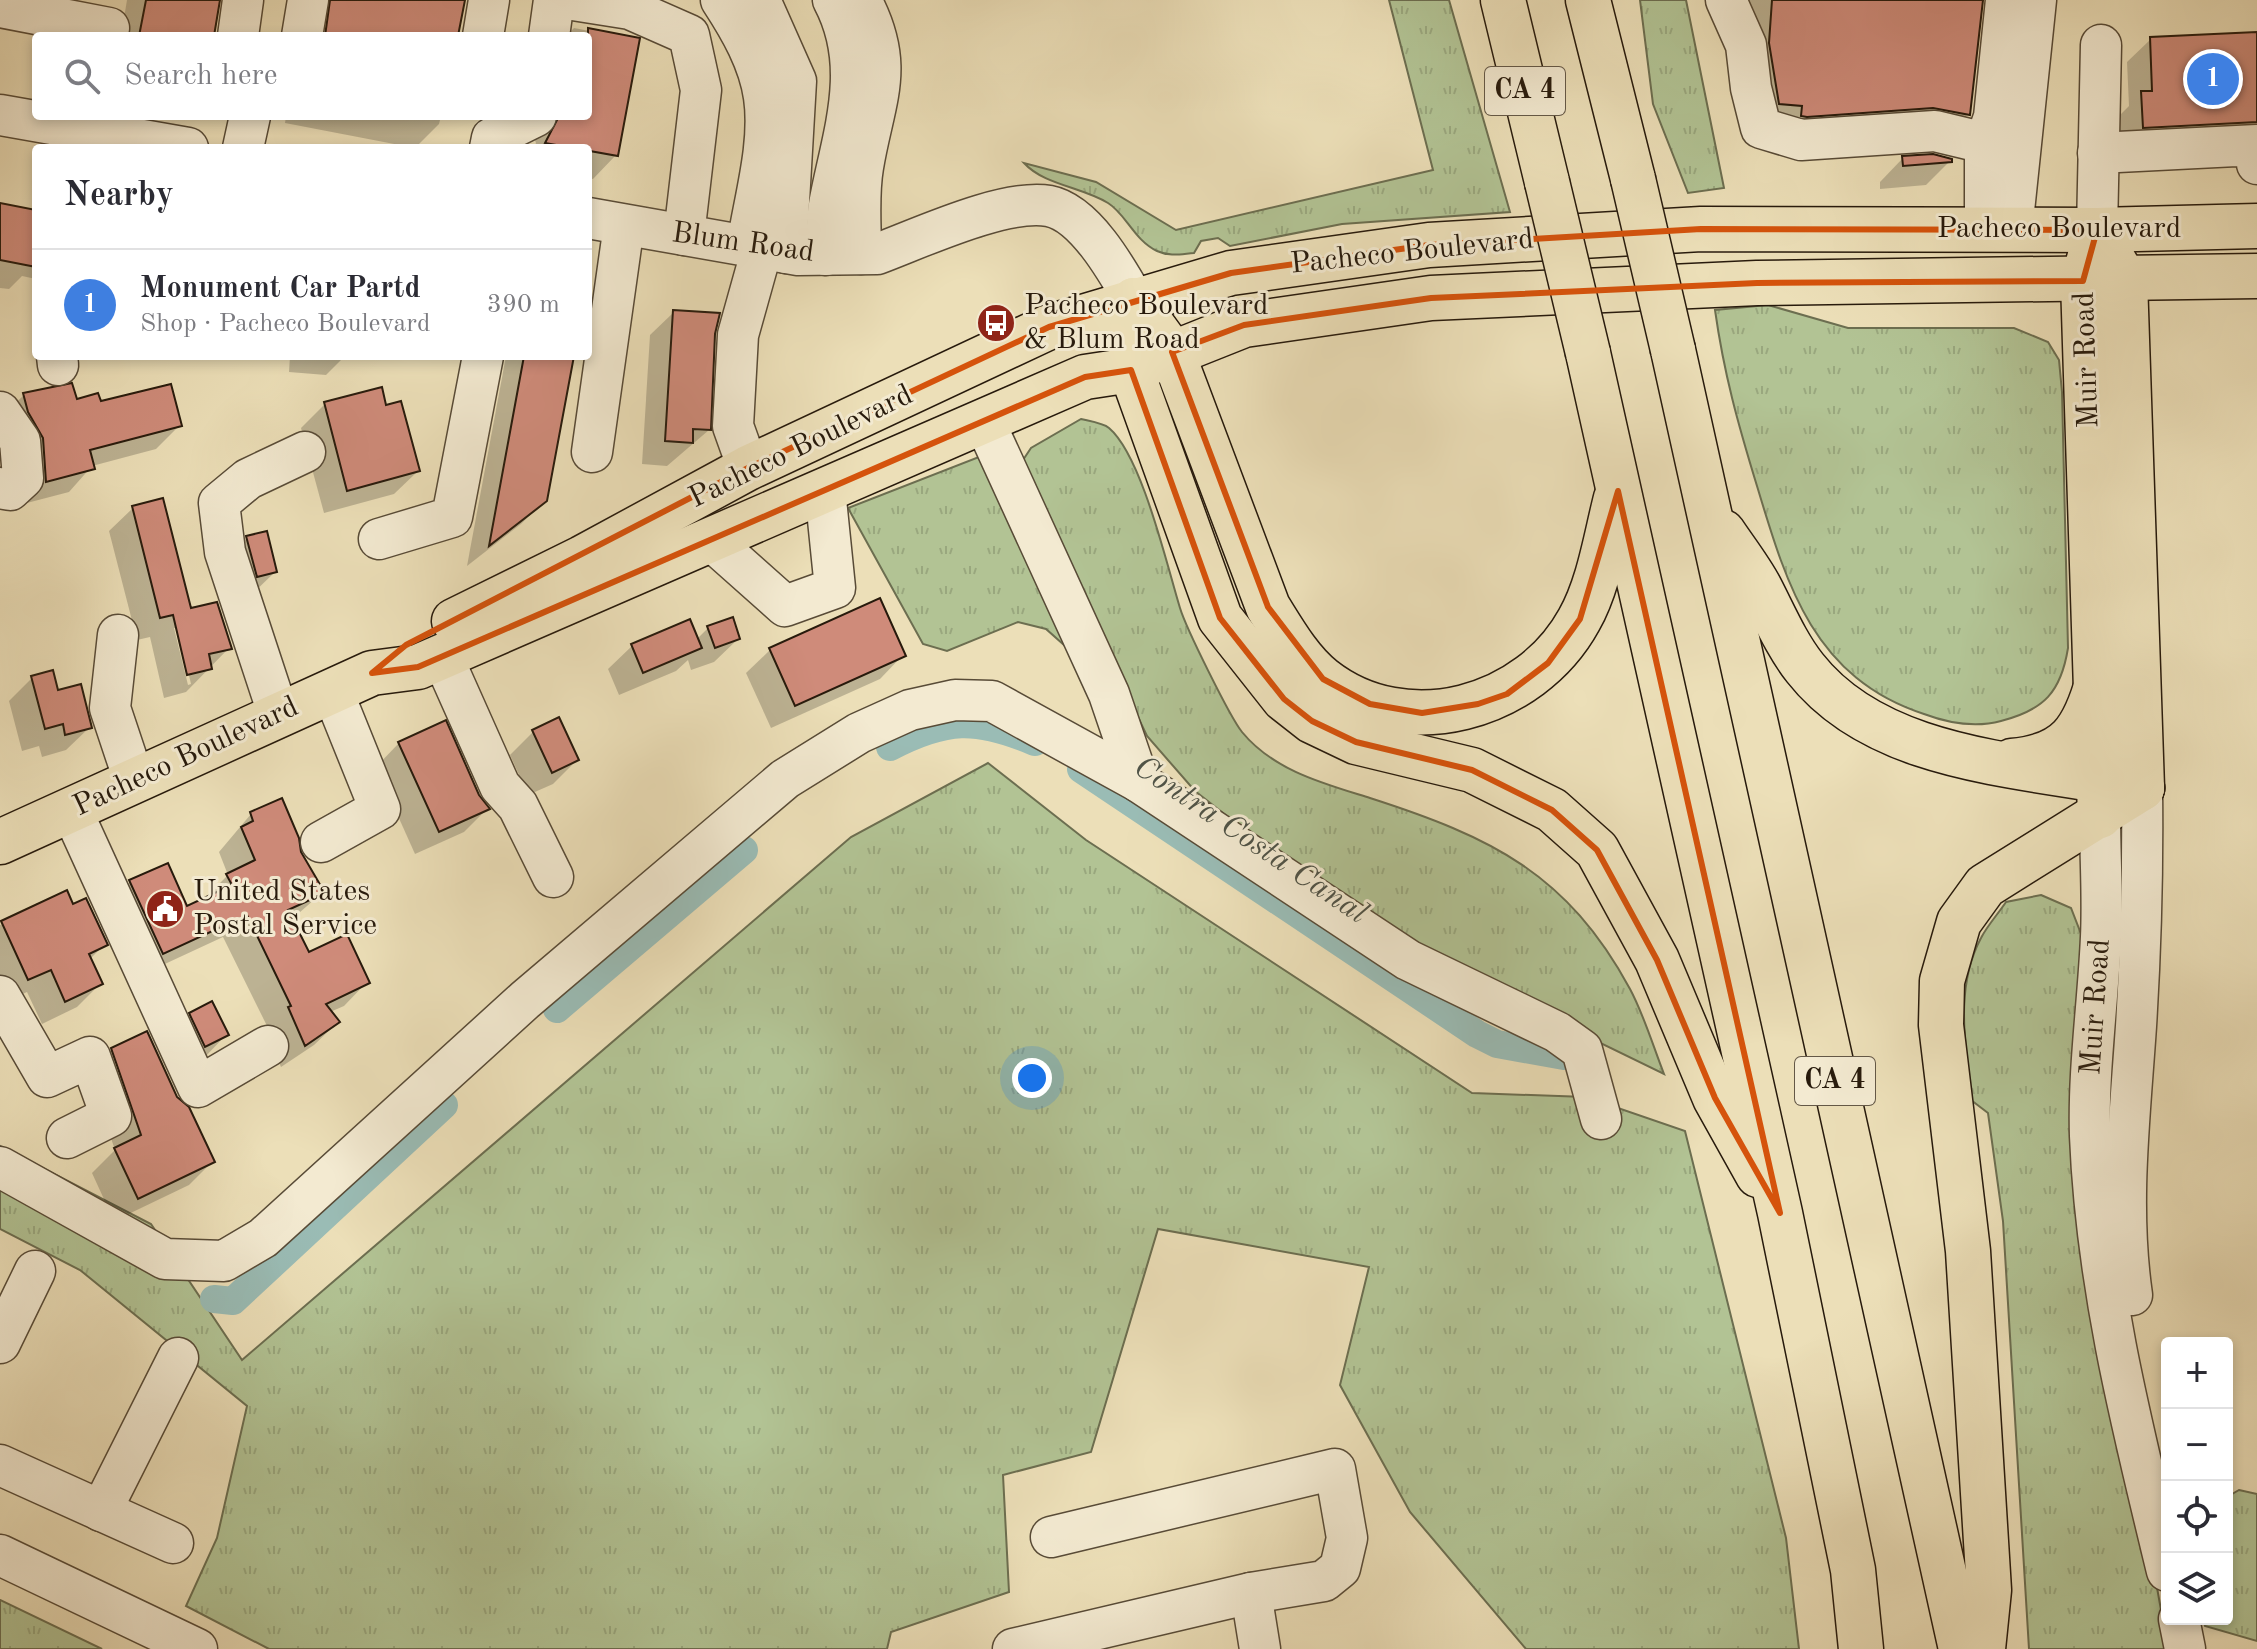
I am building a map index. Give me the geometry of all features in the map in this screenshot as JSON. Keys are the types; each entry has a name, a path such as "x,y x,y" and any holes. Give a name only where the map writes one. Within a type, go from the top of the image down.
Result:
{"main road":[{"name":"CA 4","path":"1503,0 1588,353 1780,1213 1853,1570 1861,1649"},
{"name":"CA 4","path":"1588,0 1673,350 1961,1649"},
{"path":"1612,94 1614,0"},
{"name":"Pacheco Boulevard","path":"372,673 406,645 582,558 748,468 1049,327 1231,273 1429,245 1701,229 2097,230 2257,226"},
{"name":"Muir Road","path":"2097,230 2104,280 2142,788"},
{"name":"Pacheco Boulevard","path":"0,842 278,713 372,673 418,667 1085,377 1131,370 1244,325 1436,298 1757,283 2257,276"},
{"name":"Muir Road","path":"2099,797 2104,280"},
{"path":"1134,300 1172,352 1268,607 1291,643 1323,679 1370,704 1422,713 1478,704 1507,694 1548,663 1580,619 1618,491"},
{"path":"1134,300 1131,370 1220,618 1284,699 1312,721 1356,742 1472,770 1552,810 1597,850 1657,960 1715,1098 1780,1213"},
{"path":"1709,512 1759,585 1805,668 1838,701 1897,738 2001,762 2099,797"},
{"path":"2001,762 2039,759 2062,745 2087,719 2098,680"},
{"path":"1983,1649 1989,1590 1968,1251 1941,1025 1942,981 1959,922 1985,886 2099,797 2142,788"}],"street":[{"path":"239,32 243,0"},
{"path":"303,32 308,0"},
{"path":"484,32 489,0"},
{"path":"550,32 554,0"},
{"path":"573,0 630,9 689,35 701,90 684,235"},
{"path":"721,0 754,58 764,98 765,250"},
{"path":"748,468 733,426 738,335 765,250 796,81 760,0"},
{"path":"833,0 850,43 853,82 847,132 828,208 844,254"},
{"path":"1726,0 1746,45 1751,88 1761,128 1801,140 1935,131 1985,143"},
{"path":"1999,230 1985,143 1994,117 2006,0"},
{"path":"1999,230 2036,0"},
{"path":"0,7 111,21"},
{"path":"844,254 875,123 882,67 872,9"},
{"path":"2097,230 2101,45"},
{"path":"0,115 164,144"},
{"path":"244,144 249,120"},
{"path":"487,134 525,120"},
{"path":"2098,153 2257,145 2257,164"},
{"name":"Blum Road","path":"606,222 765,250 877,254 999,210 1050,206 1082,225 1110,257 1134,300"},
{"path":"592,452 606,222"},
{"path":"379,539 452,517 482,360"},
{"path":"0,412 20,441 23,478 10,490 0,488"},
{"path":"984,421 1109,694 1139,782"},
{"path":"278,713 225,552 219,503 248,479 305,452"},
{"path":"712,541 785,606 835,588 825,490"},
{"path":"118,635 110,708 134,780"},
{"path":"442,656 500,786 518,806 553,877"},
{"path":"321,842 380,809 332,690"},
{"path":"0,1167 165,1259 224,1261 263,1238 525,1000 785,779 859,733 910,710 955,700 992,701 1139,782 1408,960 1557,1032 1582,1050 1601,1119"},
{"name":"Muir Road","path":"2142,788 2143,920 2127,1142 2125,1246 2138,1330 2161,1426"},
{"name":"Muir Road","path":"2099,797 2101,936 2090,1052 2090,1136 2097,1245 2109,1325 2163,1553"},
{"path":"71,809 198,1087 268,1046"},
{"path":"0,996 47,1077 90,1057 111,1116 67,1138"},
{"path":"0,1343 35,1271"},
{"path":"101,1511 178,1358"},
{"path":"0,1465 173,1543"},
{"path":"1013,1649 1251,1593 1324,1581 1340,1568 1347,1538 1335,1469 1051,1537"},
{"path":"0,1555 197,1649"},
{"path":"1251,1593 1260,1649"},
{"path":"2180,1625 2185,1649"},
{"path":"2204,1625 2209,1649"}],"highlighted area":[{"path":"1701,229 2097,230 2083,281 1757,283 1431,298 1244,325 1172,352 1268,607 1323,679 1370,704 1422,713 1478,704 1507,694 1548,663 1580,619 1618,491 1780,1213 1715,1098 1657,960 1597,850 1552,810 1472,770 1356,742 1312,721 1284,699 1220,618 1131,370 1085,377 418,667 372,673 406,645 748,468 1049,327 1231,273 1429,245"}],"green space":[{"path":"1389,0 1449,0 1510,212 1342,224 1230,246 1218,238 1201,241 1194,253 1171,255 1149,246 1108,203 1042,176 1024,163 1096,182 1176,230 1433,170"},
{"path":"1640,0 1686,0 1724,188 1688,193 1653,104"},
{"path":"1768,305 1848,328 2014,328 2048,342 2059,360 2062,392 2068,648 2055,688 2039,705 2016,717 1981,724 1952,722 1924,714 1886,698 1856,677 1831,652 1810,624 1780,559 1757,486 1732,399 1715,310"},
{"path":"1081,419 1109,428 1132,462 1152,513 1184,618 1242,732 1269,757 1285,766 1318,781 1453,828 1522,865 1552,888 1580,916 1606,949 1630,989 1664,1074 1424,957 1293,868 1195,791 1147,736 1019,466 1031,448"},
{"path":"984,455 1073,653 1046,629 1018,622 947,651 923,644 848,508"},
{"path":"988,763 1086,840 1472,1093 1586,1097 1685,1131 1786,1538 1799,1649 1526,1649 1410,1512 1340,1385 1369,1267 1158,1229 1091,1452 1003,1475 1009,1592 891,1632 887,1649 269,1649 186,1606 217,1538 247,1406 80,1270 0,1229 0,1146 151,1224 242,1360 851,837"},
{"path":"2041,895 2071,908 2083,939 2161,1625 2164,1625 2168,1649 2029,1649 2003,1221 1988,1113 1971,1100 1964,1018 1967,977 1973,957 1983,934 2006,902"},
{"path":"2239,1490 2257,1494 2257,1641 2205,1625 2233,1625 2233,1494"},
{"path":"0,1600 102,1649 0,1649"}],"building":[{"path":"146,0 220,0 215,32 140,32"},
{"path":"330,0 465,0 459,32 326,32"},
{"path":"1772,0 1983,0 1970,115 1933,108 1807,117 1801,116 1802,106 1779,104 1769,43"},
{"path":"588,28 640,38 618,156 592,151 592,144 545,143 557,120 592,120 592,32 588,32"},
{"path":"2257,32 2257,122 2143,128 2141,91 2152,91 2150,37"},
{"path":"1933,154 1952,159 1952,162 1903,166 1902,156"},
{"path":"0,203 32,209 32,266 0,260"},
{"path":"673,310 720,313 715,334 711,430 693,429 693,443 665,441"},
{"path":"523,360 573,360 547,501 489,546"},
{"path":"72,383 77,399 98,393 101,401 171,384 182,426 90,450 95,469 46,482 43,438 28,412 23,393"},
{"path":"382,387 386,405 401,401 420,471 347,491 324,402"},
{"path":"163,498 191,608 217,602 232,649 209,654 212,669 187,675 173,615 160,618 132,506"},
{"path":"267,531 277,572 257,577 246,536"},
{"path":"880,598 906,656 795,706 769,648"},
{"path":"733,617 740,639 715,648 707,626"},
{"path":"690,619 702,648 643,673 631,644"},
{"path":"53,670 58,690 81,684 92,728 65,735 63,724 45,729 31,676"},
{"path":"559,717 579,760 552,773 532,730"},
{"path":"446,720 479,795 490,809 439,832 398,742"},
{"path":"282,798 299,838 301,852 325,893 288,910 309,952 347,934 370,983 326,1004 340,1022 305,1046 288,1007 291,1006 247,915 163,954 129,880 168,863 187,906 232,885 226,874 255,860 241,827 253,821 250,812"},
{"path":"67,890 73,904 86,898 108,945 89,954 103,984 65,1002 51,970 28,980 1,921"},
{"path":"212,1001 229,1035 205,1047 189,1013"},
{"path":"147,1031 177,1097 189,1107 215,1162 138,1199 114,1148 141,1135 111,1048"}],"waterway":[{"name":"Contra Costa Canal","path":"890,747 928,730 961,724 995,728 1035,742"},
{"name":"Contra Costa Canal","path":"1081,769 1477,1034 1497,1044 1564,1056"},
{"name":"Contra Costa Canal","path":"557,1009 744,850"},
{"name":"Contra Costa Canal","path":"214,1299 233,1301 444,1105"}],"place":[{"name":"Monument Car Partd","path":"2213,79"},
{"name":"Pacheco Boulevard & Blum Road","path":"996,323"},
{"name":"United States Postal Service","path":"165,909"}]}
